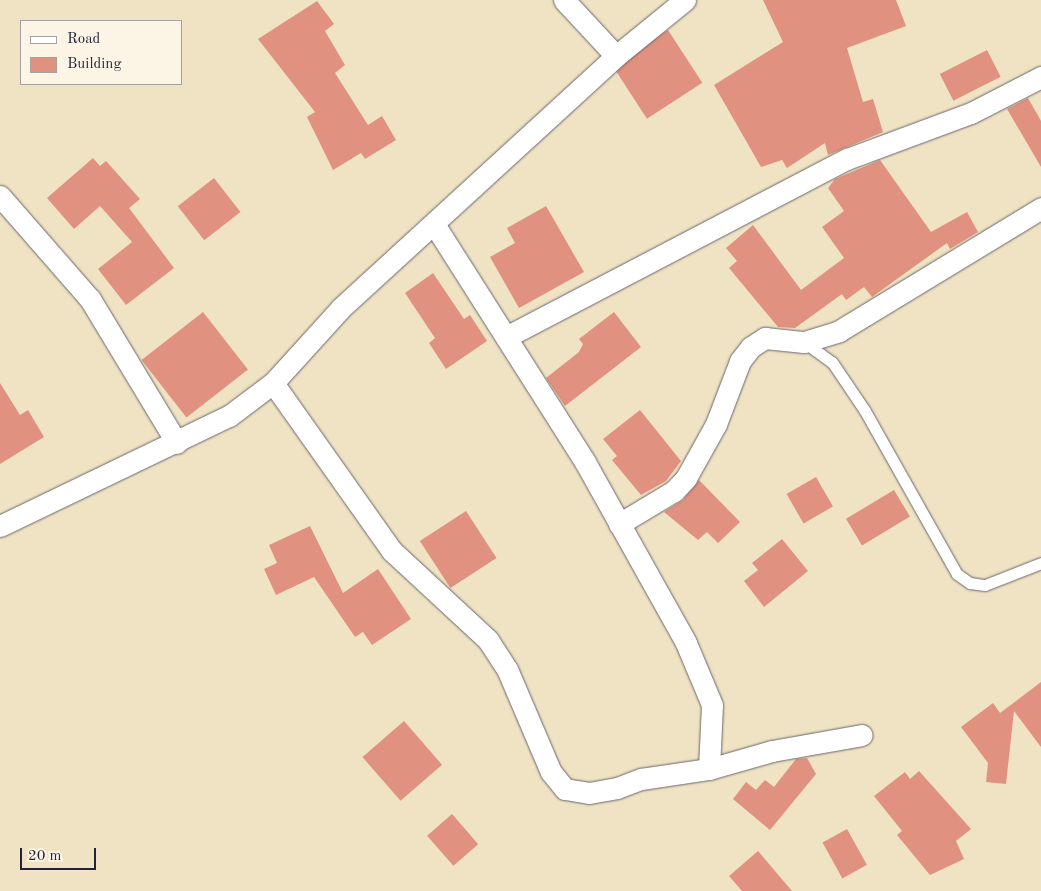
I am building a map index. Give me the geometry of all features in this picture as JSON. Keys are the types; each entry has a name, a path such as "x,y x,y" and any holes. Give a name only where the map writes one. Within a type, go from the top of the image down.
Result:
{"street":[{"path":"564,0 616,56"},
{"path":"0,526 177,443 229,416 273,383 341,308 616,56 685,0"},
{"path":"506,337 847,159 971,113 1041,77"},
{"path":"0,196 90,299 177,443"},
{"path":"619,524 674,491 686,478 716,424 740,361 751,347 765,338 804,342 839,331 1041,208"},
{"path":"434,224 506,337 619,524 686,643 712,705 709,769"},
{"path":"273,383 392,551 488,640 507,669 551,772 565,789 589,793 641,778 709,769 772,751 862,735"}],"lane":[{"path":"804,342 832,362 865,411 957,574 970,583 985,585 1041,563"}],"building":[{"path":"763,0 896,0 906,26 847,48 863,102 873,99 883,132 828,155 825,143 787,168 782,160 761,167 714,85 783,42"},
{"path":"317,1 334,24 325,31 345,65 335,73 368,125 382,116 396,140 365,159 361,153 333,170 307,117 315,112 258,39"},
{"path":"668,30 702,83 647,119 613,66"},
{"path":"987,50 1001,77 953,101 940,74"},
{"path":"1028,98 1041,121 1041,167 1007,109"},
{"path":"93,158 100,166 106,161 140,199 129,208 174,268 126,305 98,269 132,242 100,206 74,229 47,198"},
{"path":"880,160 931,232 967,212 978,232 950,249 947,243 872,297 864,287 846,300 842,294 795,328 778,327 729,268 737,261 726,248 753,225 801,290 844,258 822,227 844,211 828,188 835,179"},
{"path":"214,178 240,212 204,240 178,206"},
{"path":"546,206 584,272 519,308 490,257 515,243 507,228"},
{"path":"433,273 464,319 470,315 487,341 446,369 429,343 435,338 405,293"},
{"path":"203,312 248,370 186,418 142,360"},
{"path":"614,312 641,347 565,406 546,378 579,352 583,344 579,339"},
{"path":"0,383 20,415 28,410 44,437 0,464"},
{"path":"640,410 681,461 666,481 641,495 612,460 617,456 603,439"},
{"path":"816,477 833,506 804,523 787,494"},
{"path":"699,480 740,522 718,543 707,532 698,540 664,512 683,500"},
{"path":"894,490 910,517 862,545 846,519"},
{"path":"466,511 496,558 450,588 420,541"},
{"path":"310,526 343,593 378,569 411,619 372,645 363,632 355,637 314,577 276,595 264,569 277,563 269,545"},
{"path":"782,539 808,571 764,607 744,581 758,570 752,563"},
{"path":"1041,682 1041,747 1014,711 1006,784 986,782 988,763 961,727 993,703 1000,713"},
{"path":"404,721 442,765 401,801 362,757"},
{"path":"807,758 816,774 770,830 733,799 746,782 756,790 765,780 774,787 796,759"},
{"path":"919,771 971,829 956,841 964,859 930,875 897,835 902,831 874,796 905,772 910,779"},
{"path":"452,814 478,844 453,866 427,836"},
{"path":"847,829 867,865 842,878 823,843"},
{"path":"758,851 792,891 742,891 729,876"}]}
